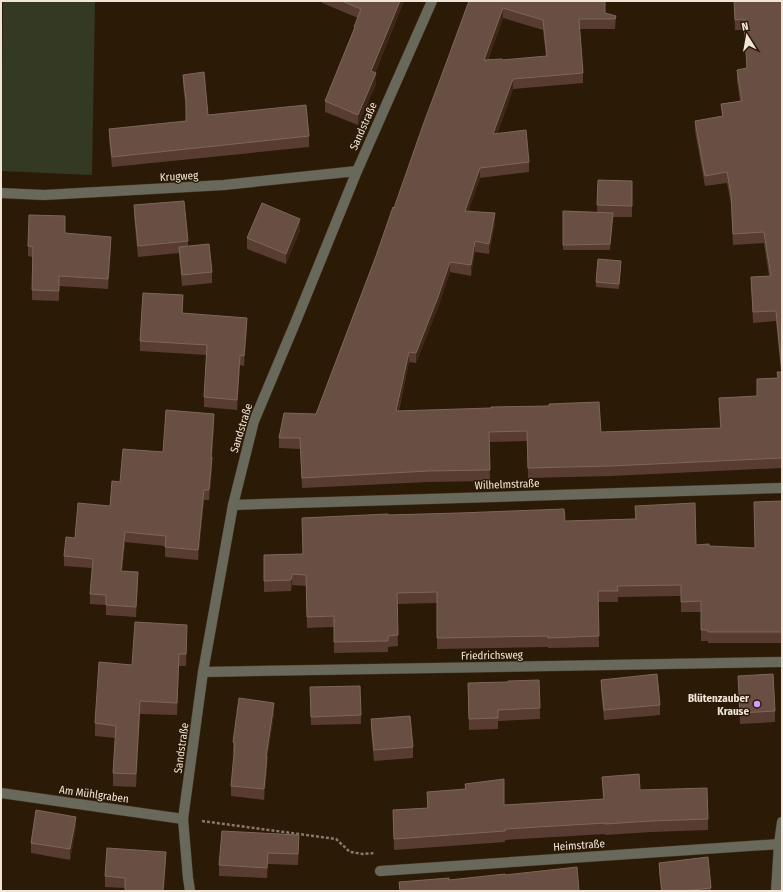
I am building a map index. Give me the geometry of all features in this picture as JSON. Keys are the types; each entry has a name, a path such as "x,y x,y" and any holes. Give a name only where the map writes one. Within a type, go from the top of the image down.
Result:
{"street":[{"name":"Sandstraße","path":"190,891 183,819 203,672 233,505 254,421 357,170 432,1"},
{"name":"Krugweg","path":"1,193 44,195 224,185 357,170"},
{"name":"Wilhelmstraße","path":"233,505 782,488"},
{"name":"Friedrichsweg","path":"203,672 782,662"},
{"name":"Am Mühlgraben","path":"1,793 183,819"},
{"path":"776,891 782,822"},
{"name":"Heimstraße","path":"380,871 779,844"}],"path":[{"path":"183,819 336,839 350,852 363,854 378,853 397,870"}],"green space":[{"path":"3,1 95,1 92,175 1,171"}],"building":[{"path":"342,1 400,1 371,71 376,73 358,115 325,101 361,9"},
{"path":"469,1 605,1 605,13 616,16 615,19 579,19 583,73 513,79 493,134 526,130 529,162 480,168 465,211 495,213 489,244 475,241 471,265 450,262 416,353 409,352 396,411 549,406 549,404 599,402 601,432 721,428 719,398 757,396 757,379 778,378 777,372 782,372 782,458 611,466 528,468 527,431 489,432 490,470 428,471 302,478 300,438 279,438 284,413 316,414 393,207 394,208","holes":["503,8 543,20 547,56 484,60"]},
{"path":"734,1 782,1 782,372 776,311 753,312 751,277 771,276 764,232 733,234 731,194 727,172 705,176 695,121 723,116 721,104 742,101 737,70 747,68 744,19 735,20"},
{"path":"204,72 208,115 306,105 309,136 112,157 109,129 186,121 186,100 183,75"},
{"path":"598,180 632,181 632,206 597,205"},
{"path":"184,201 188,241 138,246 134,205"},
{"path":"262,203 300,219 286,254 247,238"},
{"path":"563,211 613,213 610,244 563,245"},
{"path":"29,215 65,216 65,233 111,237 108,279 59,276 59,291 32,290 33,247 28,246"},
{"path":"209,244 212,272 182,275 179,247"},
{"path":"598,259 621,261 619,284 596,282"},
{"path":"143,293 183,295 182,313 247,318 244,356 240,355 237,400 204,397 207,345 140,341"},
{"path":"166,410 214,414 209,490 204,490 198,550 165,547 166,536 125,532 121,571 138,572 136,607 106,605 106,595 90,594 93,559 64,556 66,537 75,538 78,503 110,506 112,481 120,482 123,449 163,452"},
{"path":"782,501 782,632 708,632 708,630 701,630 701,601 681,602 681,585 617,586 618,591 598,591 599,636 548,638 548,636 437,638 437,592 397,593 398,635 388,636 388,641 334,642 334,616 307,617 306,575 292,574 291,580 264,581 264,555 303,554 302,518 564,509 565,521 636,519 635,506 695,503 696,545 709,544 709,546 755,548 754,502"},
{"path":"135,622 187,625 186,654 179,654 177,703 140,701 136,774 113,773 116,726 95,723 99,662 132,665"},
{"path":"657,674 660,705 604,710 601,680"},
{"name":"Blütenzauber Krause","path":"773,674 775,711 740,713 738,676"},
{"path":"539,680 540,708 498,710 498,718 469,719 468,683"},
{"path":"360,686 361,715 311,717 310,687"},
{"path":"239,698 274,703 266,757 264,789 231,786 235,743 233,742"},
{"path":"410,716 413,747 374,750 371,719"},
{"path":"639,774 640,790 707,788 708,819 505,829 505,831 394,839 393,810 428,808 427,792 466,789 465,784 504,779 504,805 604,799 602,777"},
{"path":"36,810 76,817 70,849 31,843"},
{"path":"222,831 299,835 298,854 268,853 267,868 219,865"},
{"path":"107,848 166,852 163,891 125,891 125,878 105,876"},
{"path":"708,857 711,888 682,891 662,891 659,863"},
{"path":"577,867 579,891 400,891 399,882 449,878 449,880"}],"place":[{"name":"Blütenzauber Krause","path":"757,704"}]}
